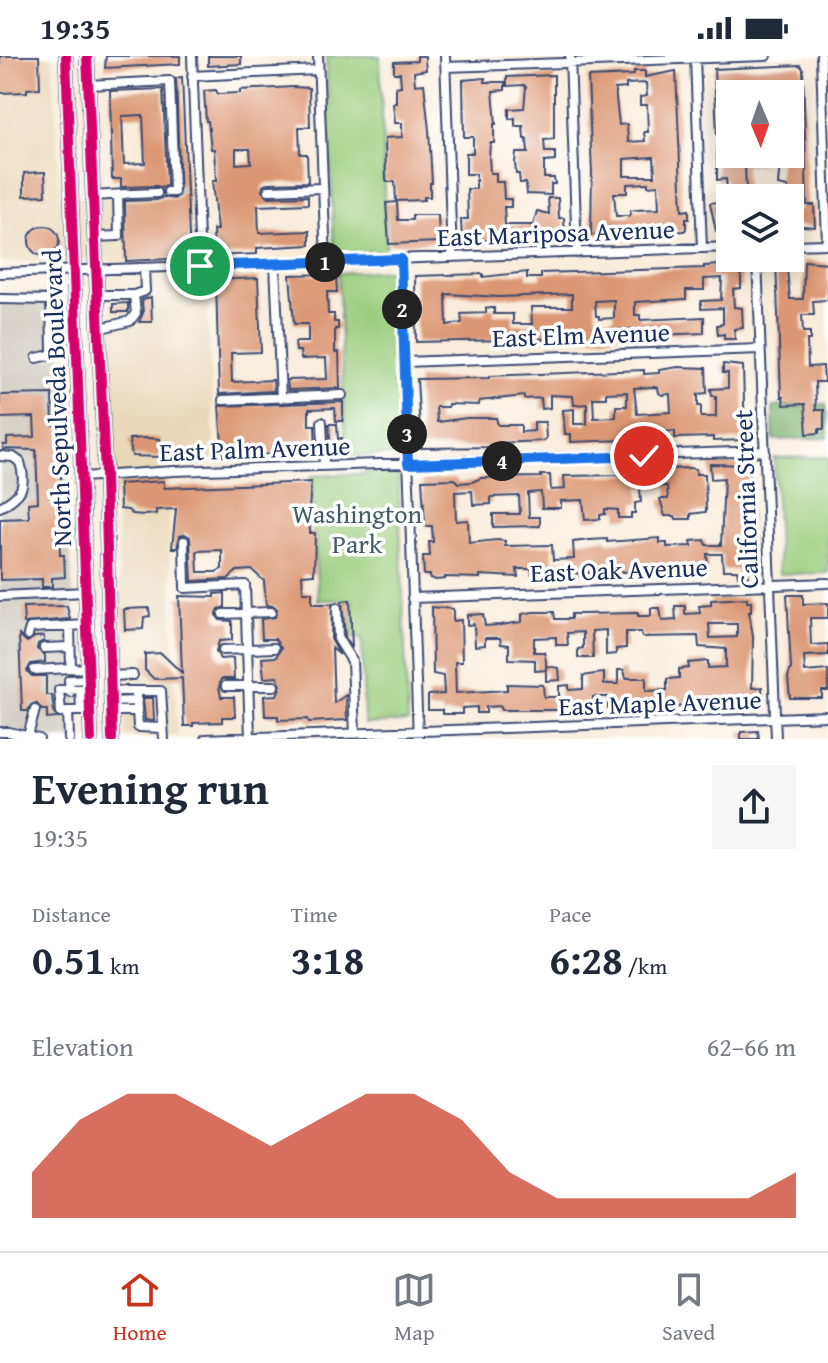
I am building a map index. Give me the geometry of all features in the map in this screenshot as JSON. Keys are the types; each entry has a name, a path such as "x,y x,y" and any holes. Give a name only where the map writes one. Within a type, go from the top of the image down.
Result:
{"highway":[{"name":"North Sepulveda Boulevard","path":"66,56 89,674 74,704 91,739"},
{"name":"North Sepulveda Boulevard","path":"87,56 105,476 112,739"}],"street":[{"path":"192,56 192,191 200,266"},
{"path":"318,56 326,262"},
{"path":"445,56 452,257"},
{"path":"446,67 570,60 766,56"},
{"path":"804,245 828,244 821,56"},
{"path":"695,57 702,248"},
{"path":"570,60 577,253"},
{"path":"192,76 318,70"},
{"path":"88,85 170,81 173,192"},
{"path":"269,190 323,188"},
{"path":"93,196 157,193"},
{"path":"94,237 119,236 124,194"},
{"name":"East Mariposa Avenue","path":"0,273 716,248"},
{"path":"401,259 418,735"},
{"path":"275,264 281,398"},
{"path":"96,295 134,295 145,291 144,268"},
{"name":"California Street","path":"757,272 776,739"},
{"path":"97,329 130,321 136,313 134,295"},
{"path":"0,299 51,300 52,351 50,355 37,358"},
{"name":"East Elm Avenue","path":"404,362 760,349"},
{"path":"223,400 342,395"},
{"path":"322,422 324,466"},
{"name":"East Palm Avenue","path":"82,477 203,466 408,464 765,451"},
{"path":"0,456 13,457 20,462 23,483 19,494 0,507"},
{"path":"184,541 185,588 245,585 250,738"},
{"name":"East Oak Avenue","path":"412,598 828,583"},
{"path":"0,596 86,592"},
{"path":"337,608 338,639 352,661 355,734"},
{"path":"223,614 271,612"},
{"path":"28,635 30,628 87,625"},
{"path":"70,626 71,668"},
{"path":"44,648 70,647"},
{"path":"223,650 274,648"},
{"path":"34,670 71,668 89,674"},
{"path":"69,739 74,704 69,680 89,674"},
{"path":"109,676 133,675"},
{"path":"226,686 274,686"},
{"path":"136,691 139,728 163,728"},
{"path":"110,701 136,691 161,691 164,739"},
{"path":"110,701 137,706"},
{"path":"28,736 35,710"},
{"name":"East Maple Avenue","path":"205,739 450,734 505,728 828,716"},
{"path":"505,728 505,739"},
{"path":"484,729 485,739"},
{"path":"0,732 39,739"}],"shaded area":[{"path":"0,56 52,56 61,198 190,195 193,259 206,278 215,460 167,462 177,735 125,736 107,259 0,262"},
{"path":"58,292 80,739 0,739 0,294"}],"green space":[{"path":"326,56 380,56 386,251 334,253"},
{"path":"393,270 399,455 346,456 338,273"},
{"path":"826,404 828,438 773,440 773,407"},
{"path":"828,457 828,573 779,574 774,458"},
{"name":"Washington Park","path":"398,472 408,722 364,724 362,638 353,637 352,600 318,600 311,476"}],"building":[{"path":"0,56 39,56 40,88 0,93"},
{"path":"106,56 180,56 180,64 105,68"},
{"path":"208,56 241,56 241,64 208,66"},
{"path":"417,56 425,56 426,70 414,72 415,85 424,84 432,183 430,197 396,201 395,182 387,182 386,179 385,138 402,137 402,123 395,123 393,103 396,103 396,87 401,86 400,73 394,73 394,62 417,61"},
{"path":"800,65 803,80 716,80 716,113 714,69"},
{"path":"634,71 645,71 645,77 676,71 682,211 689,210 689,219 686,219 684,231 641,234 600,232 600,235 591,235 588,77 634,75","holes":["646,83 647,96 640,97 640,105 647,105 648,132 644,132 645,141 628,142 627,124 619,125 615,89 626,88 626,84","654,157 655,176 624,176 624,159","627,184 658,185 659,209 635,210 630,211 630,216 616,216 614,193 627,193"]},
{"path":"554,75 554,139 544,140 545,152 555,152 555,161 544,162 544,178 554,178 555,184 551,184 551,195 527,194 526,183 520,183 519,174 516,174 515,163 516,153 528,153 527,139 524,139 523,126 515,126 515,118 509,119 509,109 524,108 526,87 507,86 507,77"},
{"path":"182,77 190,258 126,261 125,201 163,197 174,199 180,195 176,78"},
{"path":"485,78 485,82 505,82 505,90 493,91 496,124 489,157 490,173 496,173 496,182 503,182 504,199 511,199 511,207 504,207 505,225 533,225 537,211 549,214 548,198 558,198 559,218 564,218 565,238 462,241 461,219 468,219 467,189 476,189 476,174 466,174 466,153 473,153 473,137 464,137 463,80"},
{"path":"309,88 310,127 299,127 300,154 307,154 308,182 268,183 262,191 269,197 308,196 308,204 258,206 259,233 310,231 310,245 257,248 257,254 214,256 213,230 217,230 212,181 216,181 204,91 216,90 218,94 240,93 240,90","holes":["236,149 250,149 251,163 236,164"]},
{"path":"163,89 167,185 162,188 121,187 121,179 112,179 110,91","holes":["143,115 145,163 124,164 122,116"]},
{"path":"804,103 807,205 814,205 815,227 804,226 804,184 778,184 779,168 804,168"},
{"path":"717,168 745,168 746,184 726,184 726,179 717,180"},
{"path":"45,172 46,195 24,196 24,173"},
{"path":"397,202 398,220 412,220 412,215 438,215 439,242 389,244 386,203"},
{"path":"716,202 716,231 710,203"},
{"path":"44,226 50,227 58,235 58,247 50,255 44,256 38,255 30,247 29,241 30,235 38,227"},
{"path":"804,261 828,263 828,300 813,301 814,315 802,315 803,332 810,332 810,340 807,340 808,367 823,366 824,382 815,382 816,410 824,410 824,429 819,429 819,433 807,434 805,404 784,405 781,397 776,272 787,272 790,299 803,299"},
{"path":"716,265 716,272 741,272 741,288 733,289 734,307 742,308 743,328 734,329 735,339 724,339 724,334 718,335 717,325 723,324 723,308 701,309 701,301 721,300 722,278 704,279 704,290 686,290 686,299 635,302 635,315 640,315 640,320 704,317 704,333 633,336 633,329 619,330 619,334 613,336 522,340 522,333 505,333 505,340 416,342 415,276 483,274 483,277 527,272 527,278 541,278 541,273","holes":["446,294 500,297 572,294 572,307 531,307 532,324 513,324 513,314 494,314 494,308 486,308 486,313 461,314 462,323 447,325","614,300 614,318 599,319 595,301"]},
{"path":"336,274 337,292 327,292 328,314 334,314 334,322 338,322 335,353 339,352 340,388 288,390 287,380 327,379 326,358 301,359 300,351 296,351 295,342 308,342 308,324 294,324 290,275"},
{"path":"258,278 261,352 231,353 232,382 273,380 274,391 219,394 216,280"},
{"path":"151,297 152,322 139,322 143,313 142,300"},
{"path":"128,303 128,312 113,312 113,304"},
{"path":"723,364 743,366 745,440 675,438 675,431 658,432 659,440 626,436 626,440 571,442 571,434 565,434 563,410 574,409 574,424 587,424 587,404 574,405 573,396 550,395 550,408 542,409 541,398 524,399 524,396 479,401 479,405 448,404 448,407 436,407 437,422 496,418 498,425 521,425 521,432 534,431 534,422 545,422 546,439 542,441 499,443 499,447 421,448 417,379 644,370 644,374 678,367 706,368 707,393 698,394 698,406 701,406 701,417 716,417 716,396 712,396 711,389 728,388 728,373 723,373","holes":["654,387 662,395 670,394 671,412 637,414 634,388","627,392 627,406 616,406 616,417 594,418 593,398 606,398 606,393"]},
{"path":"52,394 53,425 59,425 63,532 59,532 65,577 52,578 52,587 42,587 42,579 0,580 0,519 29,518 28,503 38,502 36,450 3,449 7,438 35,437 34,417 0,418 0,395"},
{"path":"343,402 343,421 336,421 335,408 309,409 309,425 315,425 316,455 223,456 219,406"},
{"path":"329,424 337,424 343,454 331,455"},
{"path":"129,439 160,439 161,457 132,456"},
{"path":"710,464 749,465 753,569 749,569 748,576 738,576 737,570 723,570 722,554 707,554 708,569 622,572 622,565 609,566 609,572 532,575 532,569 517,569 518,577 480,575 480,578 445,577 436,580 424,575 423,556 430,556 429,542 433,542 432,526 425,526 422,480 455,479 459,483 481,478 550,475 551,490 565,489 564,476 629,475 629,471 689,468 696,469 696,474 705,474 706,512 691,514 691,519 665,516 660,499 668,499 667,486 640,487 641,502 635,503 635,513 631,513 631,518 618,518 618,510 605,509 600,519 585,520 583,500 561,501 561,508 542,508 541,492 528,493 529,517 540,517 540,526 493,527 493,514 520,514 519,496 491,497 491,504 473,505 472,491 455,492 456,521 468,520 469,543 497,540 505,541 505,546 552,545 553,560 574,559 573,542 590,540 607,539 607,542 660,538 660,543 667,543 667,547 692,546 691,541 705,540 706,545 721,545 724,478 711,479"},
{"path":"164,481 164,488 311,482 309,510 310,533 315,533 314,574 302,575 303,592 312,592 312,604 332,604 331,639 340,655 332,648 334,703 346,695 347,720 309,722 308,719 278,720 278,716 265,716 264,696 277,695 281,685 277,677 264,678 262,658 276,657 281,648 275,639 262,639 261,619 275,617 277,609 266,605 264,581 252,570 237,571 228,579 192,581 190,537 185,534 180,536 177,548 172,548 176,509 156,510 156,514 144,515 120,509 119,484","holes":["222,550 222,569 198,572 197,551"]},
{"path":"225,593 225,607 219,609 216,615 220,620 232,621 232,640 219,641 216,651 220,659 233,658 234,679 221,679 219,687 221,697 234,697 235,717 222,717 222,722 184,726 182,678 154,679 145,670 145,654 161,653 182,673 179,596 215,597 215,594"},
{"path":"787,595 803,595 803,604 828,603 828,618 810,618 811,645 828,644 828,655 804,656 805,672 828,670 828,691 822,691 822,698 790,698"},
{"path":"747,598 747,602 751,602 752,688 762,687 763,703 608,708 608,697 593,697 593,702 587,702 585,708 562,710 501,710 501,706 486,707 486,713 477,713 477,707 462,708 462,714 442,714 442,710 428,710 428,695 444,694 443,676 433,674 432,607 453,609 453,621 461,620 462,662 455,662 456,693 507,690 507,684 543,685 544,697 559,697 559,686 569,685 569,690 583,689 583,676 604,673 604,684 618,684 618,670 624,670 626,678 646,678 646,691 667,690 667,679 679,678 679,669 689,668 688,663 708,661 708,668 726,667 726,649 699,647 698,636 642,637 641,632 626,632 626,648 606,655 606,630 592,631 593,658 578,658 578,649 583,648 583,632 567,633 568,645 556,645 556,637 534,638 534,652 544,652 546,661 546,670 535,671 535,660 509,659 509,645 501,644 500,638 485,638 485,645 475,646 474,624 467,625 467,615 483,614 485,626 522,622 522,614 533,612 554,612 555,619 571,619 571,614 638,613 638,616 651,616 651,608 660,608 662,621 676,620 675,606 685,606 685,614 700,613 699,606 711,605 711,600","holes":["709,624 737,624 737,637 710,638"]},
{"path":"350,600 352,647 345,637 342,601"},
{"path":"67,606 70,619 24,623 23,607"},
{"path":"149,608 150,616 144,617 143,629 125,630 124,609"},
{"path":"19,635 27,642 44,636 37,649 45,655 45,662 31,664 27,671 32,676 46,676 46,695 52,695 54,713 58,718 47,719 47,710 42,710 36,703 28,711 22,711"},
{"path":"546,666 559,668 560,680 546,681"},
{"path":"143,698 153,698 154,721 145,720"},
{"path":"758,731 759,739 741,739 741,732"}],"tunnel":[{"path":"177,192 188,191"}],"cycle path":[{"path":"66,56 91,739"},
{"path":"87,56 105,476 112,739"}],"route":[{"path":"200,266 401,259 408,464 644,456"}]}
